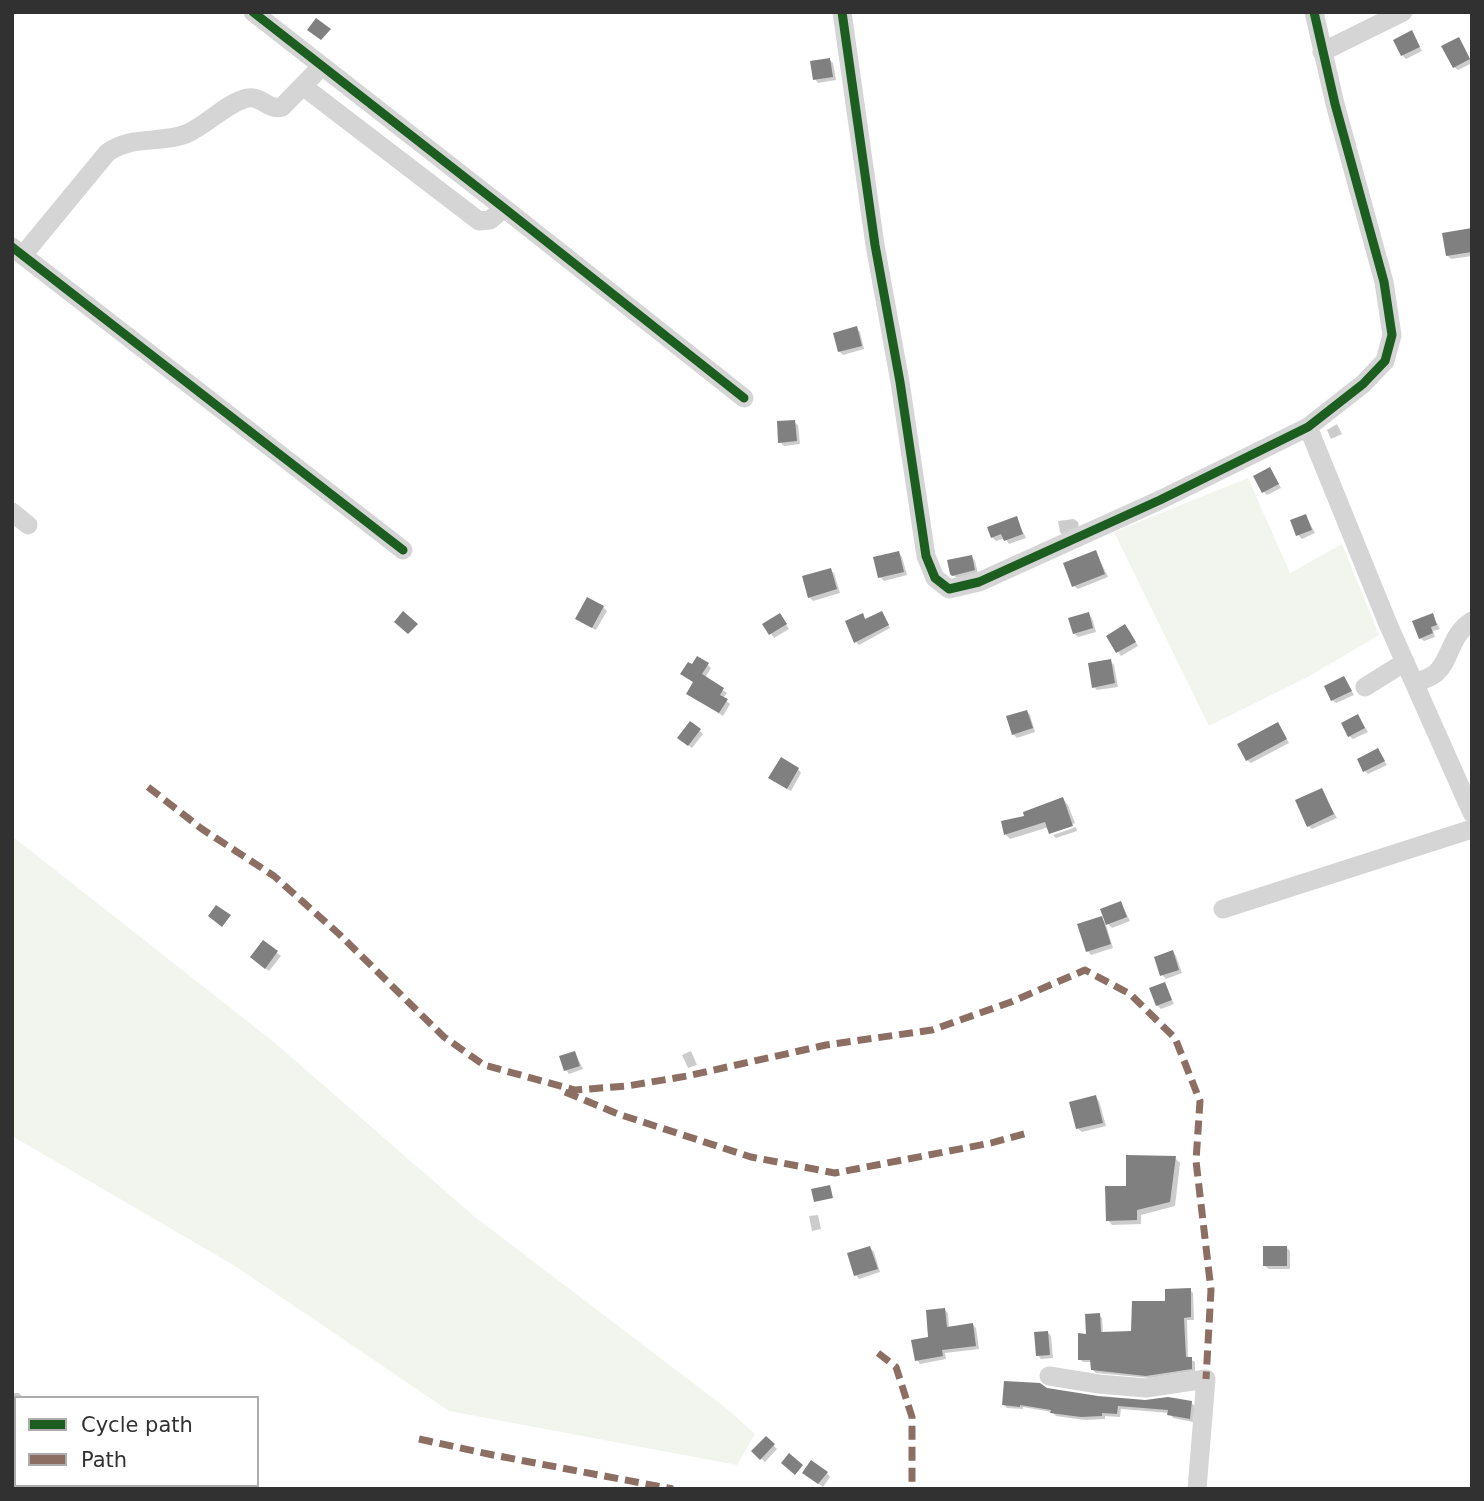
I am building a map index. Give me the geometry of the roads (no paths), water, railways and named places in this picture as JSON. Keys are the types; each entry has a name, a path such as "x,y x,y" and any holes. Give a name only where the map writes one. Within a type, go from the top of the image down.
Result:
{"street":[{"path":"253,12 744,398"},
{"path":"842,12 875,245 900,382 926,555 935,578 949,589 979,582 1171,495 1308,426 1385,361 1392,335 1384,282 1322,52 1314,12"},
{"path":"1322,52 1403,12"},
{"path":"322,66 282,107 270,107 258,98 244,99 184,134 133,141 116,147 107,153 18,251 403,550"},
{"path":"304,87 479,221 490,220 504,208"},
{"path":"1308,426 1373,590 1472,813"},
{"path":"12,512 28,525"},
{"path":"1415,683 1439,670 1453,639 1472,621"},
{"path":"1365,687 1405,662"},
{"path":"1223,909 1472,829"},
{"path":"1049,1376 1146,1388 1206,1379 1197,1489"}]}
